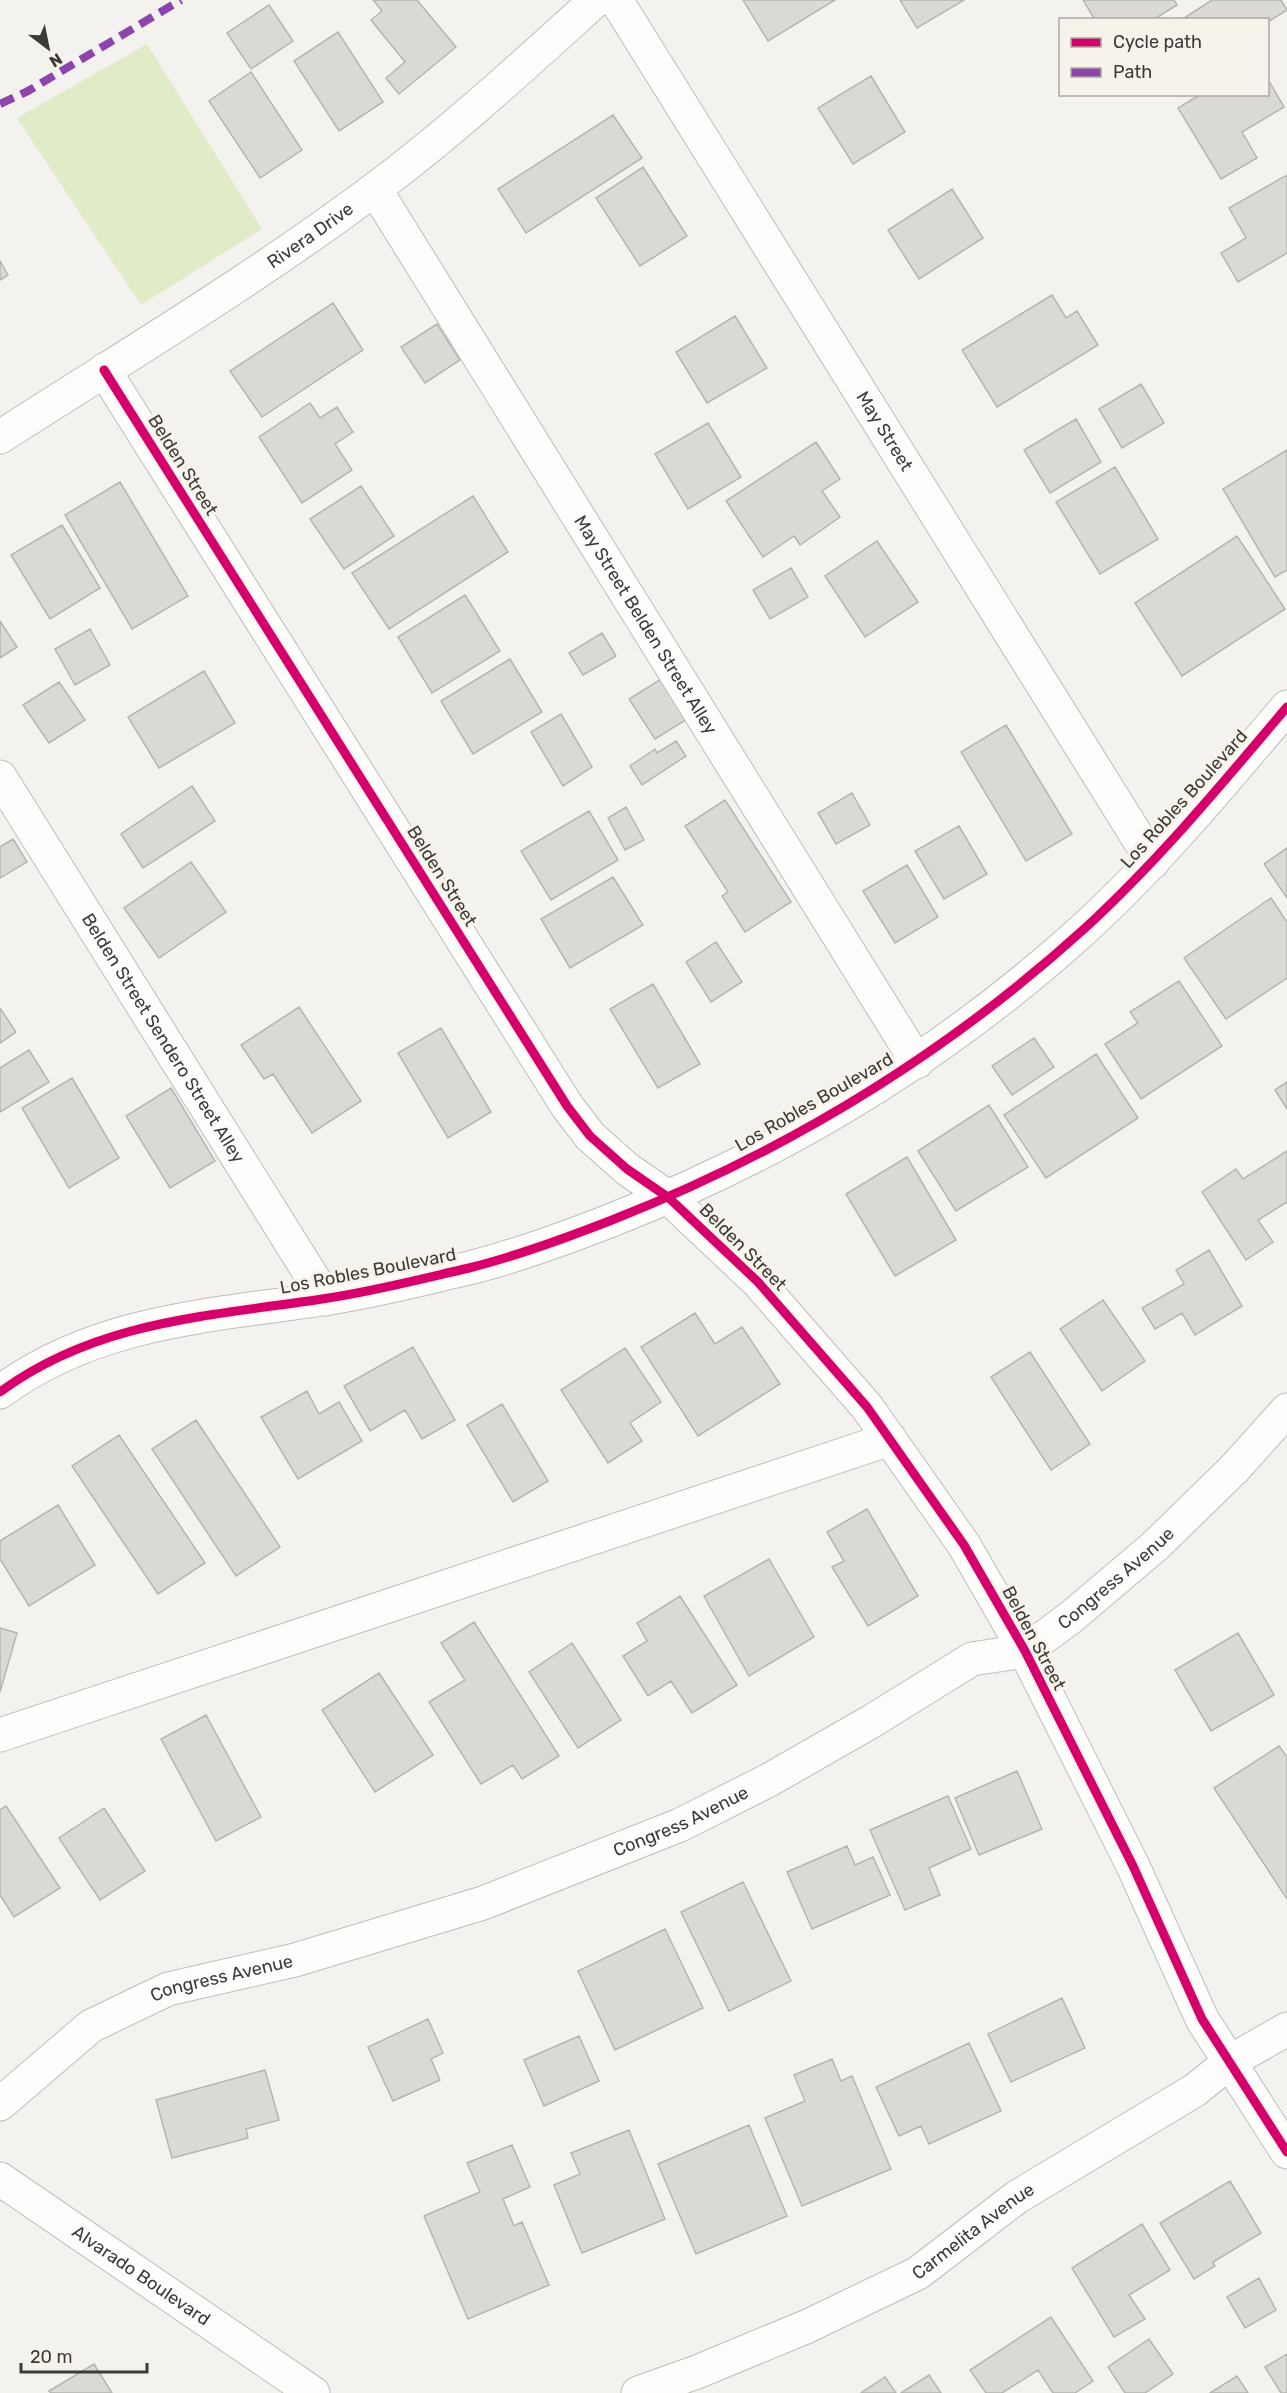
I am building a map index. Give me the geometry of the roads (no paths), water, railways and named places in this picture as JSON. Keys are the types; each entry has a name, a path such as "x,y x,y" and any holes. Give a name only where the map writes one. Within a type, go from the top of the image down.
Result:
{"street":[{"name":"Rivera Drive","path":"0,437 260,270 375,189 491,96 596,0"},
{"name":"May Street","path":"616,0 1153,862"},
{"name":"May Street Belden Street Alley","path":"375,189 917,1062"},
{"name":"Belden Street","path":"104,370 567,1106 590,1136 627,1169 669,1198 758,1282 867,1407 963,1545 1025,1651 1133,1866 1202,2019 1231,2061 1287,2152"},
{"name":"Los Robles Boulevard","path":"3,1383 114,1335 178,1319 326,1299 474,1267 573,1235 669,1198 787,1140 917,1062 1004,998 1083,930 1153,862 1193,819 1287,707"},
{"name":"Belden Street Sendero Street Alley","path":"0,777 326,1299"},
{"name":"Congress Avenue","path":"0,2104 91,2026 168,1989 295,1960 483,1903 680,1825 769,1780 872,1722 972,1659 1025,1651 1070,1618 1155,1546 1234,1469 1287,1410"},
{"path":"0,1735 890,1438"},
{"name":"Carmelita Avenue","path":"638,2393 697,2373 808,2326 918,2273 1017,2197 1195,2090 1231,2061 1287,2029"},
{"name":"Alvarado Boulevard","path":"0,2179 313,2393"}]}
